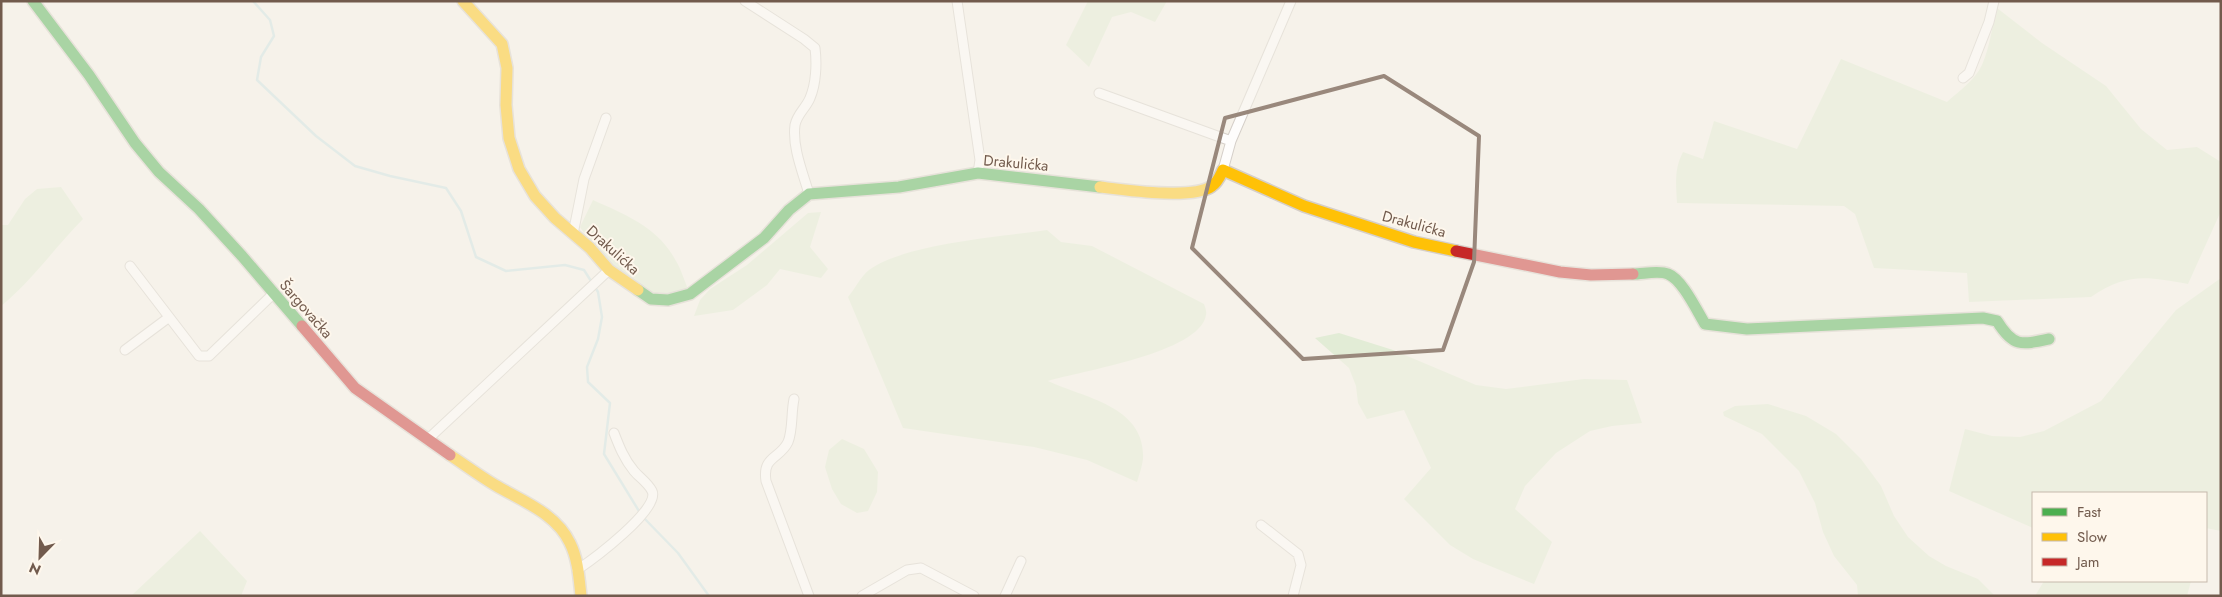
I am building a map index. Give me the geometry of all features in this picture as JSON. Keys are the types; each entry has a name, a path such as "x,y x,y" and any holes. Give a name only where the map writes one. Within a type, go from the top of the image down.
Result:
{"street":[{"name":"Šargovačka","path":"33,1 89,75 135,143 153,165 199,209 355,388 427,440 495,485 542,511 558,525 570,543 581,596"},
{"name":"Drakulićka","path":"463,1 502,44 507,68 506,105 509,138 519,169 535,196 573,234 590,248 609,270 651,299 668,300 690,294 764,238 789,210 809,194 899,187 978,173 1123,190 1183,193 1198,192 1211,187 1218,181 1223,170 1304,206 1414,242 1560,272 1591,275 1667,273 1674,276 1680,283 1705,324 1747,328 1982,318 1997,321 2010,340 2021,345 2049,339"},
{"path":"957,1 980,160 978,173"},
{"path":"1223,170 1231,141 1291,1"},
{"path":"1963,78 1969,73 1989,22 1994,1"},
{"path":"748,2 815,48 815,77 810,98 798,116 795,129 796,144 809,194"},
{"path":"1099,93 1231,141"},
{"path":"573,234 584,179 606,118"},
{"path":"130,266 199,356 209,356 273,294"},
{"path":"427,440 609,270"},
{"path":"125,350 168,318"},
{"path":"794,399 790,437 786,446 768,462 764,471 766,481 810,596"},
{"path":"577,570 605,551 639,518 653,496 652,491 632,469 622,453 614,433"},
{"path":"1261,525 1298,554 1300,560 1293,596"},
{"path":"1005,596 1021,561"},
{"path":"862,596 907,570 921,568 974,596"}],"highlighted area":[{"path":"1384,76 1479,136 1474,262 1443,350 1303,359 1192,248 1225,118"}],"green space":[{"path":"1088,1 1167,1 1155,22 1131,12 1112,17 1089,67 1066,45"},
{"path":"1997,8 2042,43 2106,86 2141,129 2167,150 2197,147 2221,162 2221,211 2188,284 2138,278 2116,283 2091,297 1969,302 1967,273 1874,268 1855,214 1844,206 1677,203 1676,177 1680,158 1683,152 1703,159 1714,121 1797,149 1841,59 1947,102 1971,80 1982,65"},
{"path":"61,187 83,219 23,286 1,306 1,225 8,225 25,199 37,189"},
{"path":"593,200 640,223 660,239 669,249 678,265 690,294 668,300 638,291 594,248 580,227"},
{"path":"821,212 810,247 828,269 821,278 780,269 767,285 733,310 694,316 700,300 710,289 747,265 808,213"},
{"path":"1047,230 1061,242 1092,246 1204,304 1206,315 1199,328 1183,340 1162,350 1137,358 1048,381 1110,406 1124,416 1134,427 1141,441 1143,459 1137,482 1087,460 1034,447 903,428 848,297 869,270 885,261 905,254 954,243"},
{"path":"2221,278 2221,531 2207,528 2207,492 2032,492 2032,528 1949,491 1965,429 1992,436 2020,437 2044,431 2101,401 2176,310"},
{"path":"1339,333 1393,350 1476,385 1506,389 1584,379 1627,380 1642,423 1612,426 1590,431 1556,453 1525,486 1515,509 1552,542 1534,584 1473,559 1450,545 1404,499 1431,468 1404,410 1367,419 1358,403 1356,386 1349,368 1315,338"},
{"path":"1768,404 1806,416 1836,434 1861,459 1881,486 1894,516 1908,537 1929,556 1946,566 1978,579 1995,596 1858,596 1857,585 1834,556 1823,532 1815,503 1799,471 1762,434 1724,416 1723,412 1735,406"},
{"path":"842,439 864,449 878,472 877,492 868,511 857,513 841,504 832,489 825,467 829,450"},
{"path":"200,531 247,581 241,596 131,596"},
{"path":"2043,582 2191,582 2187,596 2035,596"}],"waterway":[{"path":"253,1 270,20 274,36 261,57 257,80 316,136 355,166 446,188 461,211 476,257 506,271 565,265 584,270 598,292 602,317 598,339 587,367 588,382 610,403 604,454 642,516 678,553 709,596"}],"traffic: fast":[{"path":"33,1 89,75 135,143 159,172 199,209 302,326"},
{"path":"638,290 651,299 668,300 690,294 764,238 789,210 809,194 899,187 978,173 1100,187"},
{"path":"1633,274 1660,272 1673,277 1684,289 1705,324 1747,329 1983,318 1997,321 2008,336 2019,342 2049,339"}],"traffic: slow":[{"path":"463,1 502,44 507,68 506,105 509,138 519,169 535,196 555,218 590,248 609,270 638,290"},
{"path":"1100,187 1158,193 1190,192 1212,186 1223,170 1304,206 1414,242 1456,251"},
{"path":"450,455 495,485 537,509 556,524 564,533 573,549 578,569 581,596"}],"traffic: jam":[{"path":"1456,251 1560,272 1591,275 1633,274"},
{"path":"302,326 355,388 450,455"}]}
